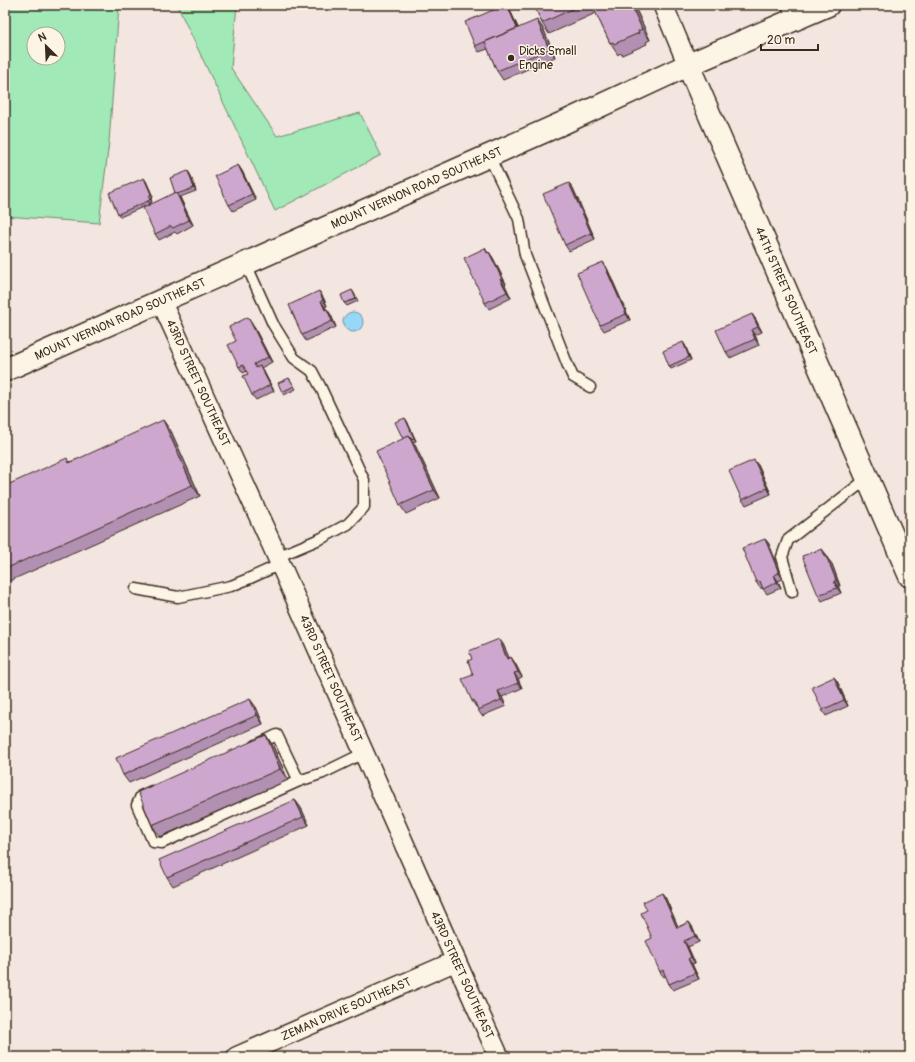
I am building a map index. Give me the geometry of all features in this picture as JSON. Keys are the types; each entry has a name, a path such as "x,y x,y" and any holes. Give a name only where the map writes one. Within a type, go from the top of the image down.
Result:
{"main road":[{"name":"MOUNT VERNON ROAD SOUTHEAST","path":"5,370 489,156 688,65 790,12 817,7"},
{"name":"44TH STREET SOUTHEAST","path":"688,65 910,576"}],"street":[{"name":"44TH STREET SOUTHEAST","path":"663,5 688,65"},
{"name":"43RD STREET SOUTHEAST","path":"160,301 279,561 499,1057"},
{"name":"ZEMAN DRIVE SOUTHEAST","path":"236,1057 456,961"}],"lane":[{"path":"489,156 519,219 525,255 568,366 573,377 590,387"},
{"path":"136,589 178,597 231,586 248,580 279,561 348,524 364,507 364,480 318,381 312,371 294,358 276,330 246,264"},
{"path":"792,592 782,557 788,540 868,478"},
{"path":"248,748 277,735 299,781"},
{"path":"162,787 140,796 137,805 153,842 162,843 299,781 323,773 364,753"}],"green space":[{"path":"5,5 119,5 109,142 99,223 5,216"},
{"path":"177,5 237,5 231,68 277,136 360,113 381,155 275,211"}],"water":[{"path":"353,312 360,315 363,322 360,329 353,332 346,329 343,322 346,315"}],"building":[{"path":"507,5 517,28 475,46 465,22"},
{"path":"534,5 581,5 542,23"},
{"path":"592,5 631,5 642,29 638,31 639,33 614,44 613,42 610,43"},
{"path":"537,20 549,49 497,71 485,42"},
{"path":"238,165 252,194 229,205 215,176"},
{"path":"188,171 194,188 177,194 176,192 175,193 170,178"},
{"path":"144,178 151,194 149,196 150,199 118,214 109,193"},
{"path":"569,183 591,233 565,245 543,194"},
{"path":"176,192 189,220 173,228 171,226 155,234 143,208"},
{"path":"485,248 487,253 489,252 507,292 485,303 464,258"},
{"path":"603,262 626,314 600,325 577,273"},
{"path":"352,290 356,299 344,303 341,295"},
{"path":"319,291 323,300 321,301 325,310 327,309 332,321 302,335 289,305"},
{"path":"752,314 758,327 751,330 755,339 726,352 716,330"},
{"path":"248,317 268,357 254,364 256,368 260,366 270,385 252,395 243,376 248,374 243,365 239,367 228,345 236,341 229,327"},
{"path":"683,342 689,357 669,366 663,351"},
{"path":"289,378 294,386 282,392 278,383"},
{"path":"405,418 414,438 411,439 409,436 403,439 395,422"},
{"path":"163,420 192,485 5,569 5,486 67,458 69,463"},
{"path":"409,436 434,490 400,505 376,451"},
{"path":"754,460 767,488 742,500 729,471"},
{"path":"765,539 779,573 774,575 777,582 763,589 760,581 756,582 742,548"},
{"path":"822,549 836,580 834,581 837,588 818,595 802,556"},
{"path":"499,639 507,659 511,657 518,672 514,673 518,683 498,691 501,700 478,710 474,700 472,701 462,679 473,675 468,661 472,659 469,651"},
{"path":"834,677 844,700 822,710 812,687"},
{"path":"250,699 257,715 123,775 116,758"},
{"path":"266,735 280,769 152,825 138,792"},
{"path":"295,800 303,817 167,877 159,860"},
{"path":"662,893 677,928 689,922 695,936 684,941 691,957 688,959 695,973 669,984 663,970 660,972 646,941 652,938 641,913 647,910 643,902"}],"place":[{"name":"Dicks Small Engine","path":"511,58"}]}
